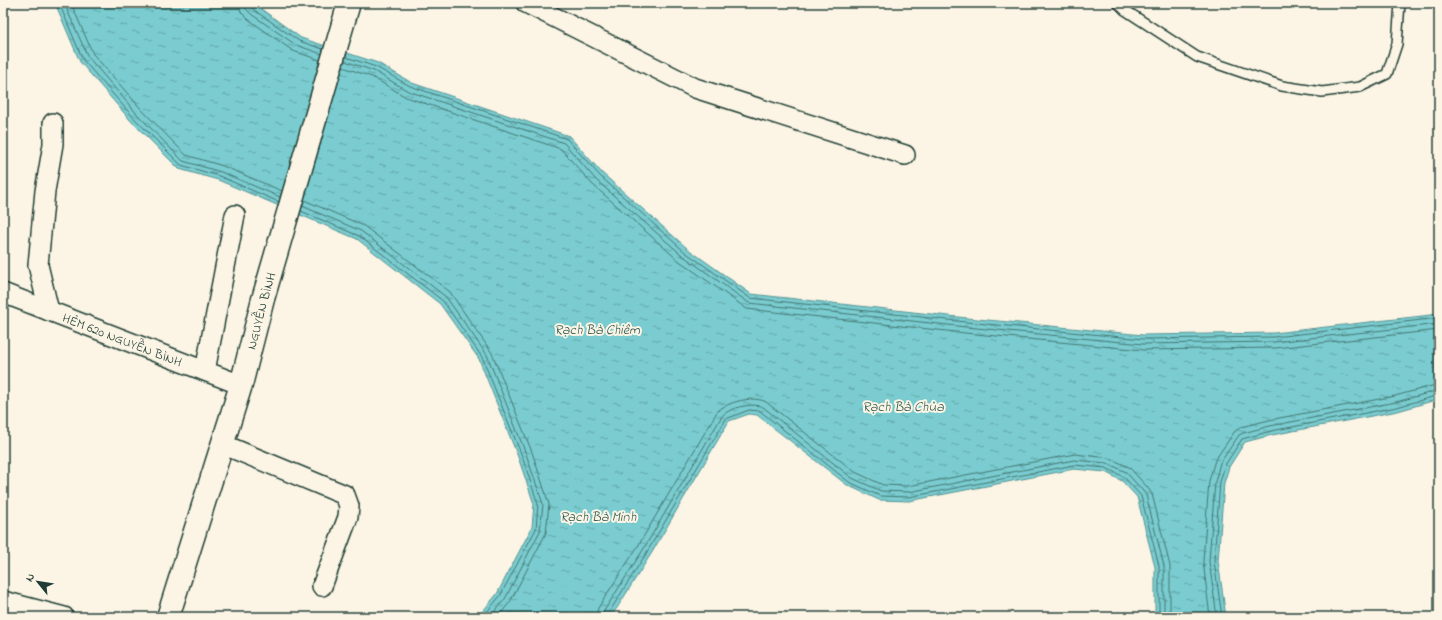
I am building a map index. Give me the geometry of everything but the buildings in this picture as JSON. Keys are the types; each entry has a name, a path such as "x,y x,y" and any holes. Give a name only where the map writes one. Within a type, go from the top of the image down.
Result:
{"main road":[{"name":"NGUYỄN BÌNH","path":"168,617 241,385 263,299 349,3"}],"street":[{"path":"526,3 695,88 905,155"},
{"path":"49,311 38,265 45,191 53,144 53,123"},
{"path":"205,371 235,215"},
{"name":"HẺM 620 NGUYỄN BÌNH","path":"3,293 241,385"},
{"path":"222,444 345,495 349,506 348,517 322,586"},
{"path":"3,601 64,617"}],"lane":[{"path":"1118,3 1125,10 1197,57 1282,86 1322,92 1360,87 1387,74 1397,44 1400,3"}],"water":[{"path":"55,3 253,3 301,38 378,63 412,83 569,136 602,173 688,249 751,294 967,318 1143,335 1274,333 1439,314 1439,399 1398,411 1272,435 1245,442 1229,467 1224,483 1218,561 1226,617 1155,617 1155,567 1137,497 1122,481 1105,472 1074,469 909,501 879,500 847,485 757,415 749,414 729,421 651,554 610,617 478,617 497,594 532,527 534,504 518,457 479,359 440,304 357,239 218,180 179,169 131,121 80,62"}],"water label":[{"name":"Rạch Bà Chiêm","path":"597,329"},
{"name":"Rạch Bà Chùa","path":"903,406"},
{"name":"Rạch Bà Minh","path":"598,516"}]}
